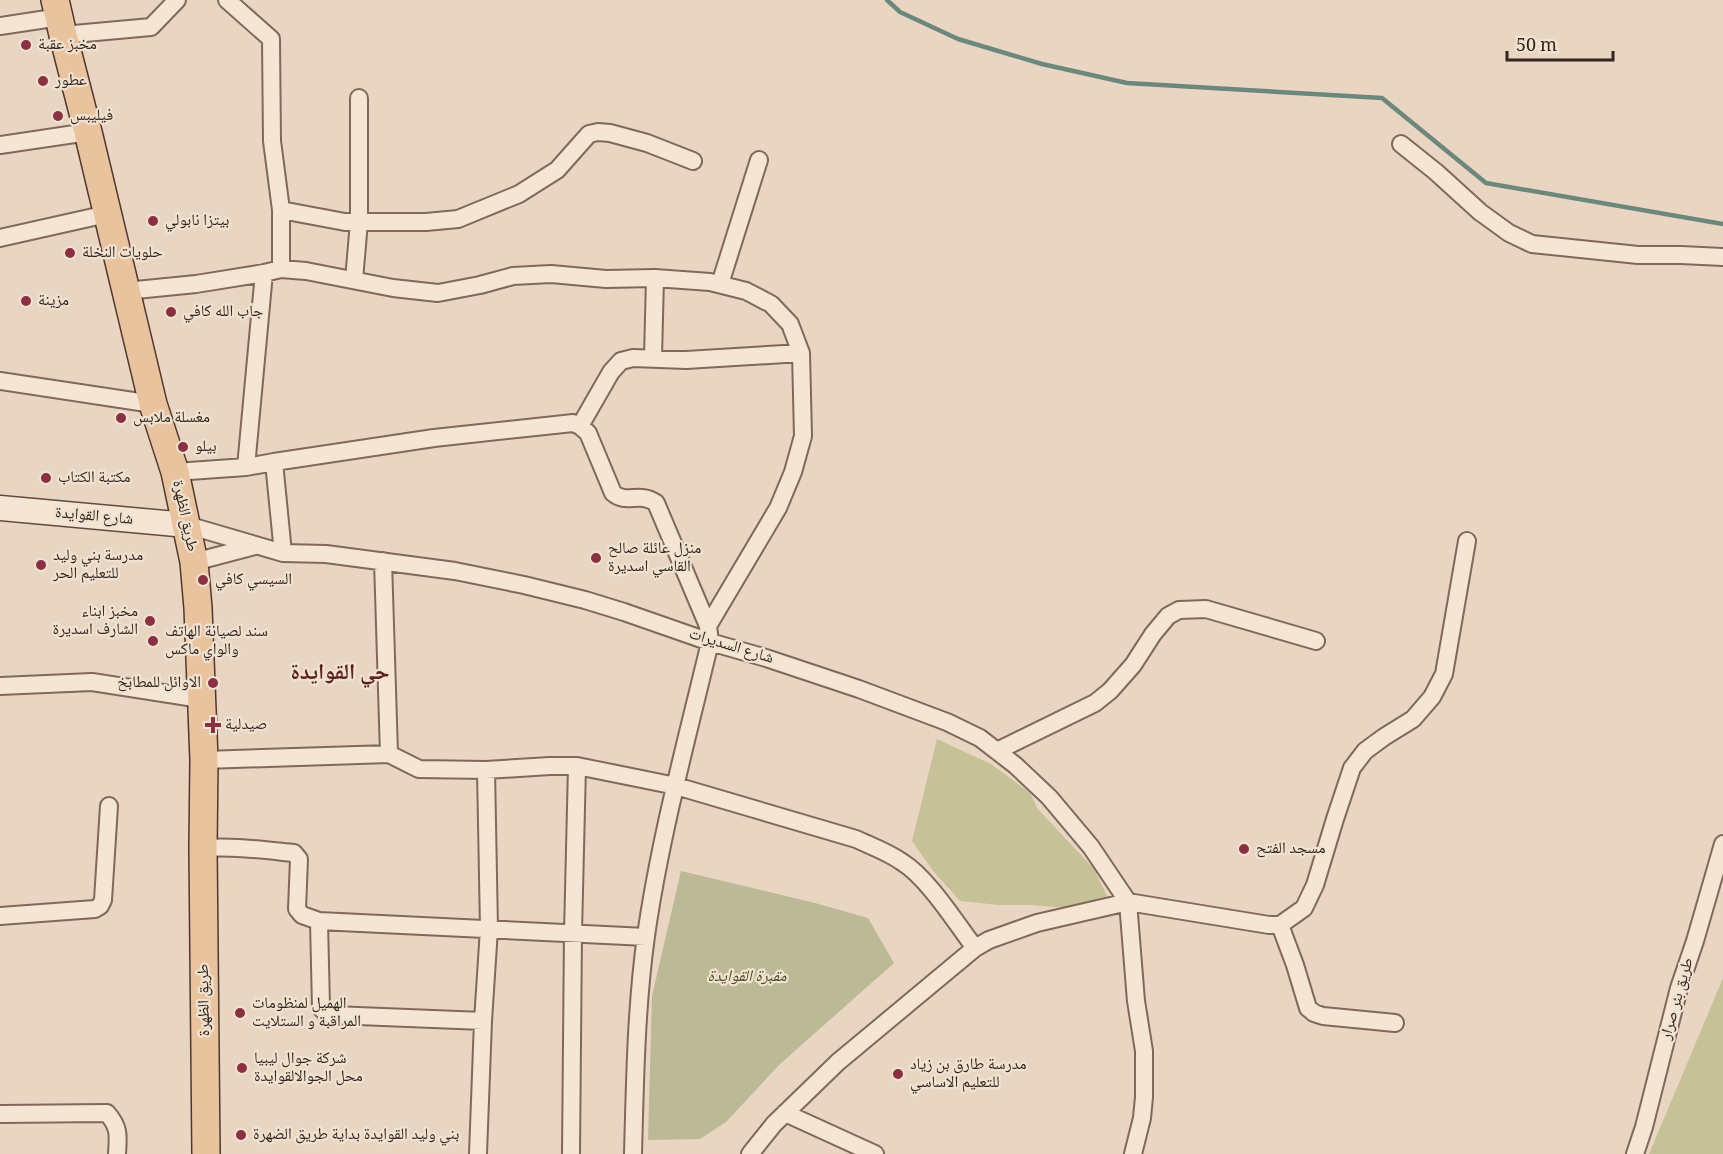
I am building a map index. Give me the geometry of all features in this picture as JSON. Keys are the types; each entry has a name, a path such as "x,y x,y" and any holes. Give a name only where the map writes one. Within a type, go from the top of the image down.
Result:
{"main road":[{"name":"طريق الظهرة","path":"59,18 153,404 175,472 194,562 204,760 206,1154"},
{"name":"شارع القوايدة","path":"0,508 187,525"}],"street":[{"path":"0,26 59,18 151,27 177,0"},
{"path":"227,0 271,39 272,141 281,210 281,268"},
{"path":"354,280 359,222 359,98"},
{"path":"0,145 88,132"},
{"path":"281,210 345,222 426,222 458,219 519,194 557,170 589,134 598,132 647,143 693,161"},
{"path":"1401,144 1480,212 1509,233 1532,244 1638,255 1723,257"},
{"path":"720,284 759,160"},
{"path":"0,238 107,214"},
{"path":"126,291 196,284 281,268 393,288 438,293 513,276 551,274 606,279 655,278 710,282 746,291 771,304 790,324 801,354 803,436 793,472 778,508 709,634 660,854 646,937 637,1035 633,1154"},
{"path":"246,468 264,273"},
{"path":"652,358 655,278"},
{"path":"580,426 610,372 621,361 633,358 697,360 801,354"},
{"path":"0,381 153,404"},
{"path":"175,472 246,468 434,438 573,423 588,433 613,493 626,499 642,496 656,503 709,634"},
{"path":"274,462 283,553"},
{"name":"شارع السديرات","path":"187,525 283,553 326,554 454,571 552,592 709,634 766,658 860,689 947,722 980,738 1015,765 1049,797 1091,847 1128,902"},
{"path":"750,1154 774,1124 838,1062 975,948 989,940 1037,924 1128,902 1280,926 1304,908 1315,885 1352,768 1365,751 1413,719 1432,697 1444,674 1467,541"},
{"name":"شارع السديرات","path":"194,562 256,546"},
{"path":"383,561 389,754"},
{"path":"997,751 1095,703 1110,691 1133,665 1152,634 1168,616 1179,610 1206,609 1316,641"},
{"path":"0,686 93,682 201,699"},
{"path":"204,760 389,754 419,769 486,770 578,766 676,786 856,839 904,862 922,879 975,948"},
{"path":"572,1154 573,933 578,766"},
{"path":"478,1154 489,929 486,770"},
{"path":"0,915 94,909 100,906 103,900 109,806"},
{"name":"طريق بئر صرار","path":"1635,1154 1679,988 1695,942 1723,844"},
{"path":"203,848 249,848 294,853 299,859 297,909 302,915 319,921 646,937"},
{"path":"1128,902 1136,1001 1144,1051 1142,1118 1132,1154"},
{"path":"319,921 321,1008 325,1012 333,1015 483,1021"},
{"path":"1280,926 1308,1008 1323,1016 1395,1023"},
{"path":"0,1114 107,1113 116,1123 117,1154"},
{"path":"785,1113 875,1154"}],"shaded area":[{"path":"937,739 991,764 1030,793 1037,808 1094,869 1107,896 1068,908 960,901 934,872 912,841"},
{"path":"1723,978 1723,1154 1649,1154"}],"green space":[{"name":"مقبرة القوايدة","path":"681,871 868,918 894,963 779,1065 726,1122 700,1139 648,1140 652,996"}],"waterway":[{"path":"887,0 900,12 958,39 1042,64 1127,83 1382,98 1486,183 1723,224"}],"place":[{"name":"مخبز عقبة","path":"26,45"},
{"name":"عطور","path":"43,81"},
{"name":"فيليبس","path":"58,116"},
{"name":"بيتزا نابولي","path":"153,221"},
{"name":"حلويات النخلة","path":"70,253"},
{"name":"مزينة","path":"26,301"},
{"name":"جاب الله كافي","path":"171,312"},
{"name":"مغسلة ملابس","path":"121,418"},
{"name":"بيلو","path":"183,447"},
{"name":"مكتبة الكتاب","path":"46,478"},
{"name":"منزل عائلة صالح القاسي اسديرة","path":"596,558"},
{"name":"مدرسة بني وليد للتعليم الحر","path":"41,565"},
{"name":"السيسي كافي","path":"203,580"},
{"name":"مخبز ابناء الشارف اسديرة","path":"150,621"},
{"name":"سند لصيانة الهاتف والواي ماكس","path":"153,641"},
{"name":"الاوائل للمطابخ","path":"213,683"},
{"name":"صيدلية","path":"213,725"},
{"name":"مسجد الفتح","path":"1244,849"},
{"name":"الهميل لمنظومات المراقبة و الستلايت","path":"240,1013"},
{"name":"شركة جوال ليبيا محل الجوالالقوايدة","path":"242,1068"},
{"name":"مدرسة طارق بن زياد للتعليم الاساسي","path":"898,1074"},
{"name":"بني وليد القوايدة بداية طريق الضهرة","path":"241,1135"}],"district":[{"name":"حي القوايدة","path":"340,674"}]}
